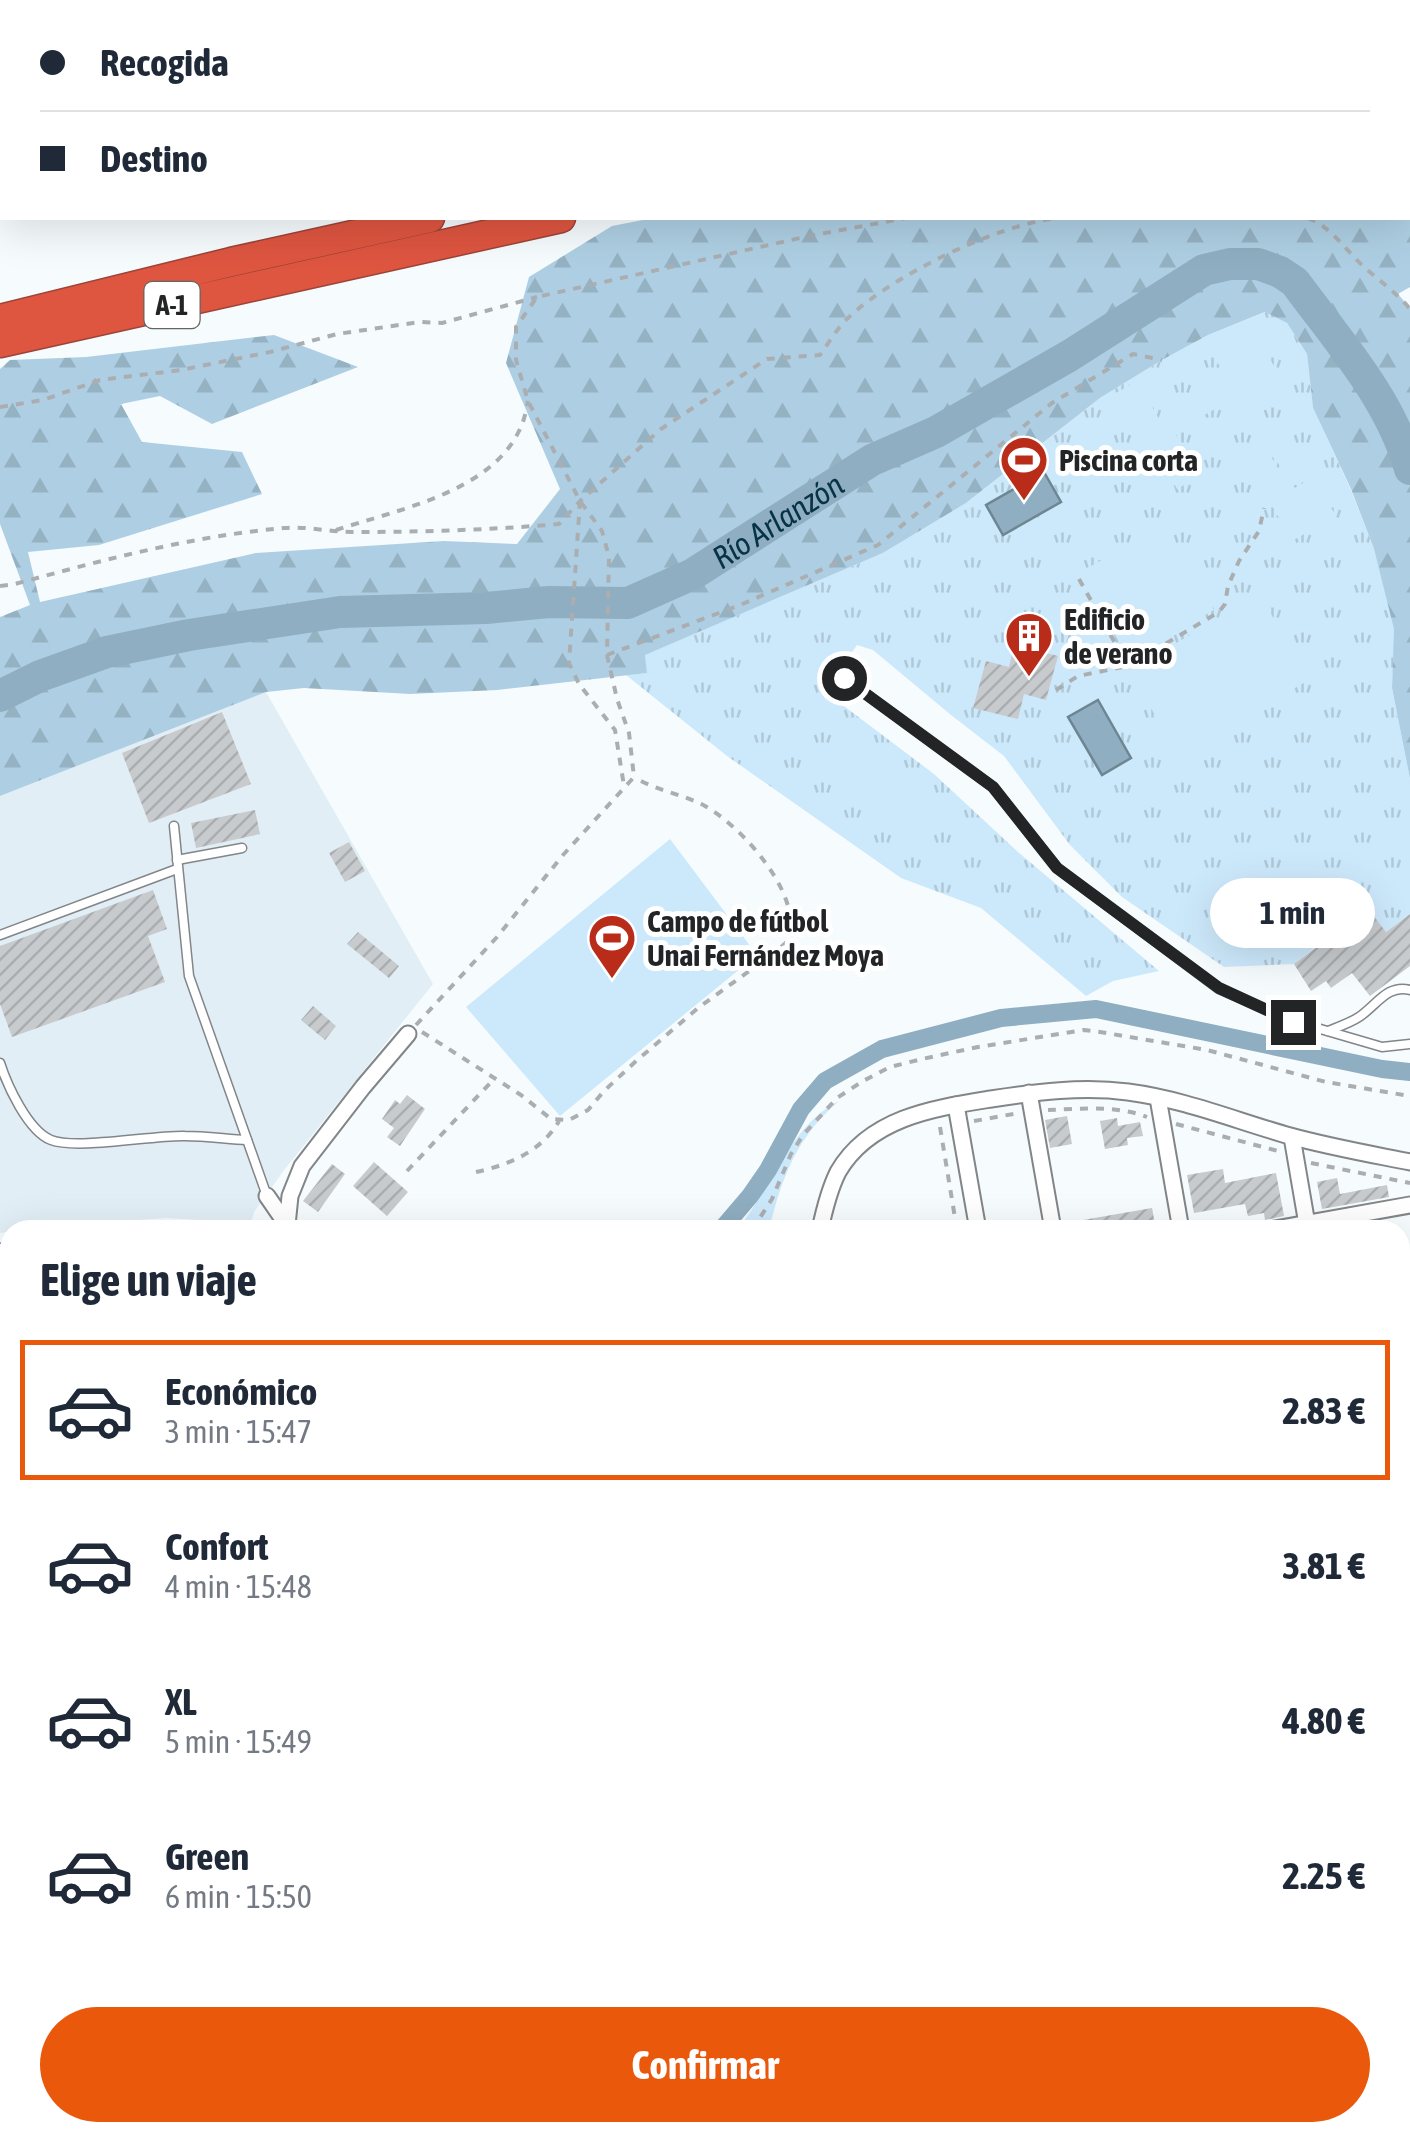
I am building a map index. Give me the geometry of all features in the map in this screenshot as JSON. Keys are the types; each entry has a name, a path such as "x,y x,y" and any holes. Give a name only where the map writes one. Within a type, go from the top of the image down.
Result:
{"highway":[{"name":"A-1","path":"0,309 191,272 421,220"},
{"name":"A-1","path":"0,343 551,220"},
{"path":"0,319 191,272"}],"street":[{"path":"289,1220 290,1196 302,1166 411,1030"},
{"path":"822,1220 837,1174 870,1138 902,1118 925,1110 1029,1093 1102,1089 1158,1098 1292,1137 1410,1162"},
{"path":"1029,1093 1051,1220"},
{"path":"1158,1098 1178,1220"},
{"path":"956,1105 976,1220"},
{"path":"1292,1137 1307,1220"},
{"path":"266,1196 283,1220"},
{"path":"1336,1220 1410,1204"}],"lane":[{"path":"844,678 993,787 1057,868 1219,988 1293,1022 1382,1047 1410,1044"},
{"path":"174,826 189,976 266,1196"},
{"path":"0,934 177,865 242,848"},
{"path":"1328,1031 1358,1018 1390,990 1410,990"},
{"path":"0,1063 7,1086 28,1120 50,1140 184,1136 247,1140"}],"path":[{"path":"0,407 43,400 100,380 181,370 337,334 442,322 537,297 895,220"},
{"path":"0,586 204,538 289,528 410,532 558,524 661,430 767,360 820,354 847,318 928,264 964,246 1040,220"},
{"path":"1311,220 1398,294 1410,309"},
{"path":"537,297 516,327 516,360 528,401 580,501 602,531 608,557 607,656 629,732 634,777 563,855 497,937 411,1030 560,1121 588,1110 661,1039 792,937 788,906 773,874 742,834 705,806 634,777"},
{"path":"607,656 740,605 878,545 1052,403 1133,354 1162,360"},
{"path":"330,532 438,496 486,471 518,435 528,401"},
{"path":"580,501 570,663 579,684 615,730 624,789"},
{"path":"1056,690 1078,676 1128,666 1219,612 1239,560 1259,531 1264,508"},
{"path":"1079,579 1128,666"},
{"path":"408,1172 494,1079"},
{"path":"1326,1082 1410,1096"},
{"path":"1043,1110 1104,1110 1148,1117"},
{"path":"476,1172 515,1160 550,1138 560,1121"},
{"path":"1172,1127 1175,1124 1278,1151 1282,1157"},
{"path":"1307,1170 1312,1162 1410,1183"}],"shaded area":[{"name":"Piscina corta","path":"1044,472 1061,502 1003,535 986,505"},
{"path":"266,692 433,984 285,1169 252,1220 0,1220 0,796"},
{"path":"1098,700 1131,758 1102,775 1068,717"}],"green space":[{"path":"643,220 1410,220 1410,287 1398,294 1410,308 1410,779 1392,688 1394,629 1374,549 1313,408 1307,354 1287,323 1265,312 1208,335 1100,398 966,503 883,553 645,655 647,673 497,690 410,694 304,688 266,692 0,796 0,617 30,605 0,524 0,369 10,360 86,357 274,335 358,367 212,424 160,396 121,404 142,442 242,452 262,494 99,545 28,552 40,602 256,553 444,541 517,544 560,489 506,363 529,277 612,226"},
{"path":"1266,312 1287,323 1307,354 1313,408 1374,549 1395,629 1392,688 1410,779 1410,914 1386,932 1367,908 1350,920 1344,912 1320,930 1326,939 1294,964 1224,967 1122,897 1070,845 1004,756 873,650 857,645 824,691 934,774 1018,852 1159,971 1113,981 1086,996 981,908 901,878 727,756 626,675 647,673 644,655 883,553 966,503 1100,398 1208,335"},
{"path":"1250,325 1288,390 1247,413 1209,348"},
{"path":"1137,381 1162,424 1141,436 1116,393"},
{"path":"1217,384 1227,402 1182,428 1172,409"},
{"path":"1284,427 1309,470 1289,482 1264,439"},
{"path":"1174,432 1200,476 1177,489 1152,445"},
{"path":"1262,441 1287,484 1266,496 1241,453"},
{"path":"1313,477 1336,516 1316,528 1293,489"},
{"path":"1290,490 1313,529 1292,541 1270,502"},
{"path":"1164,524 1214,610 1129,659 1079,573"},
{"path":"1260,595 1309,680 1178,755 1129,670"},
{"path":"844,729 944,809 917,842 817,763"},
{"name":"Campo de fútbol Unai Fernández Moya","path":"670,839 757,955 560,1116 466,1007"},
{"path":"839,1101 801,1144 772,1220 744,1220 794,1141 822,1112"}],"building":[{"path":"1014,645 1058,656 1046,700 1024,694 1018,719 973,708 986,661 1009,667"},
{"path":"222,712 251,784 149,823 122,753"},
{"path":"255,810 260,834 196,848 191,823"},
{"path":"349,842 365,871 345,882 329,853"},
{"path":"153,890 167,929 148,936 165,982 12,1037 0,1004 0,946"},
{"path":"1367,907 1386,932 1410,914 1410,966 1370,996 1352,973 1331,988 1326,981 1311,991 1294,964 1326,940 1320,931 1344,912 1350,920"},
{"path":"358,932 399,966 389,978 347,944"},
{"path":"313,1006 336,1026 325,1040 301,1020"},
{"path":"407,1095 425,1109 400,1146 387,1137 394,1128 382,1119 395,1100 400,1104"},
{"path":"1067,1116 1072,1144 1050,1148 1045,1120"},
{"path":"1117,1118 1118,1126 1140,1122 1143,1136 1127,1138 1128,1145 1105,1149 1100,1121"},
{"path":"374,1162 408,1192 387,1216 353,1186"},
{"path":"332,1164 345,1174 318,1212 303,1201"},
{"path":"1223,1169 1225,1183 1276,1173 1284,1216 1265,1220 1264,1213 1248,1216 1245,1204 1194,1213 1187,1175"},
{"path":"1337,1178 1340,1194 1387,1185 1389,1197 1322,1209 1317,1182"},
{"path":"1152,1208 1154,1220 1083,1220"}],"waterway":[{"name":"Río Arlanzón","path":"0,696 40,676 107,652 340,612 549,602 628,603 693,574 872,460 936,432 1069,356 1204,270 1230,264 1258,264 1295,282 1376,394 1410,469"},
{"path":"730,1220 768,1170 801,1109 825,1081 882,1049 1001,1018 1096,1009 1410,1072"}],"place":[{"name":"Piscina corta","path":"1024,502"},
{"name":"Edificio de verano","path":"1029,678"},
{"name":"Campo de fútbol Unai Fernández Moya","path":"612,980"}],"route":[{"path":"844,678 993,787 1057,868 1219,988 1293,1022"}]}
